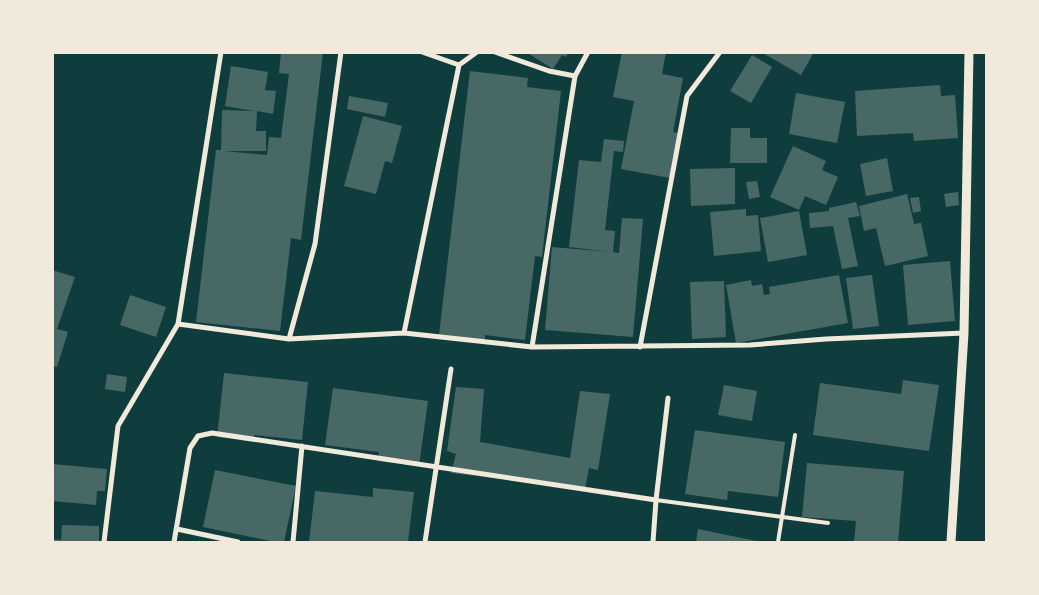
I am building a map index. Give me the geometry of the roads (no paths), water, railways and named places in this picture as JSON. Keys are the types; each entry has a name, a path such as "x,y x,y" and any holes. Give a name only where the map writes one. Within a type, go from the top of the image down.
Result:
{"street":[{"path":"104,542 118,426 178,324 220,52"},
{"path":"289,339 315,244 341,52"},
{"path":"422,52 459,65"},
{"path":"404,332 459,65 477,52"},
{"path":"495,52 550,71 575,76"},
{"path":"532,347 575,76 588,52"},
{"path":"640,348 686,96 720,52"},
{"path":"951,542 964,334 969,52"},
{"path":"178,324 289,339 404,332 532,347 640,348 750,345 826,339 964,334"},
{"path":"425,542 451,369"},
{"path":"653,542 668,398"},
{"path":"174,542 190,448 198,436 212,433 656,500"},
{"path":"293,542 302,446"},
{"path":"176,529 238,542"}],"lane":[{"path":"778,542 795,435"},
{"path":"656,500 828,523"}]}
